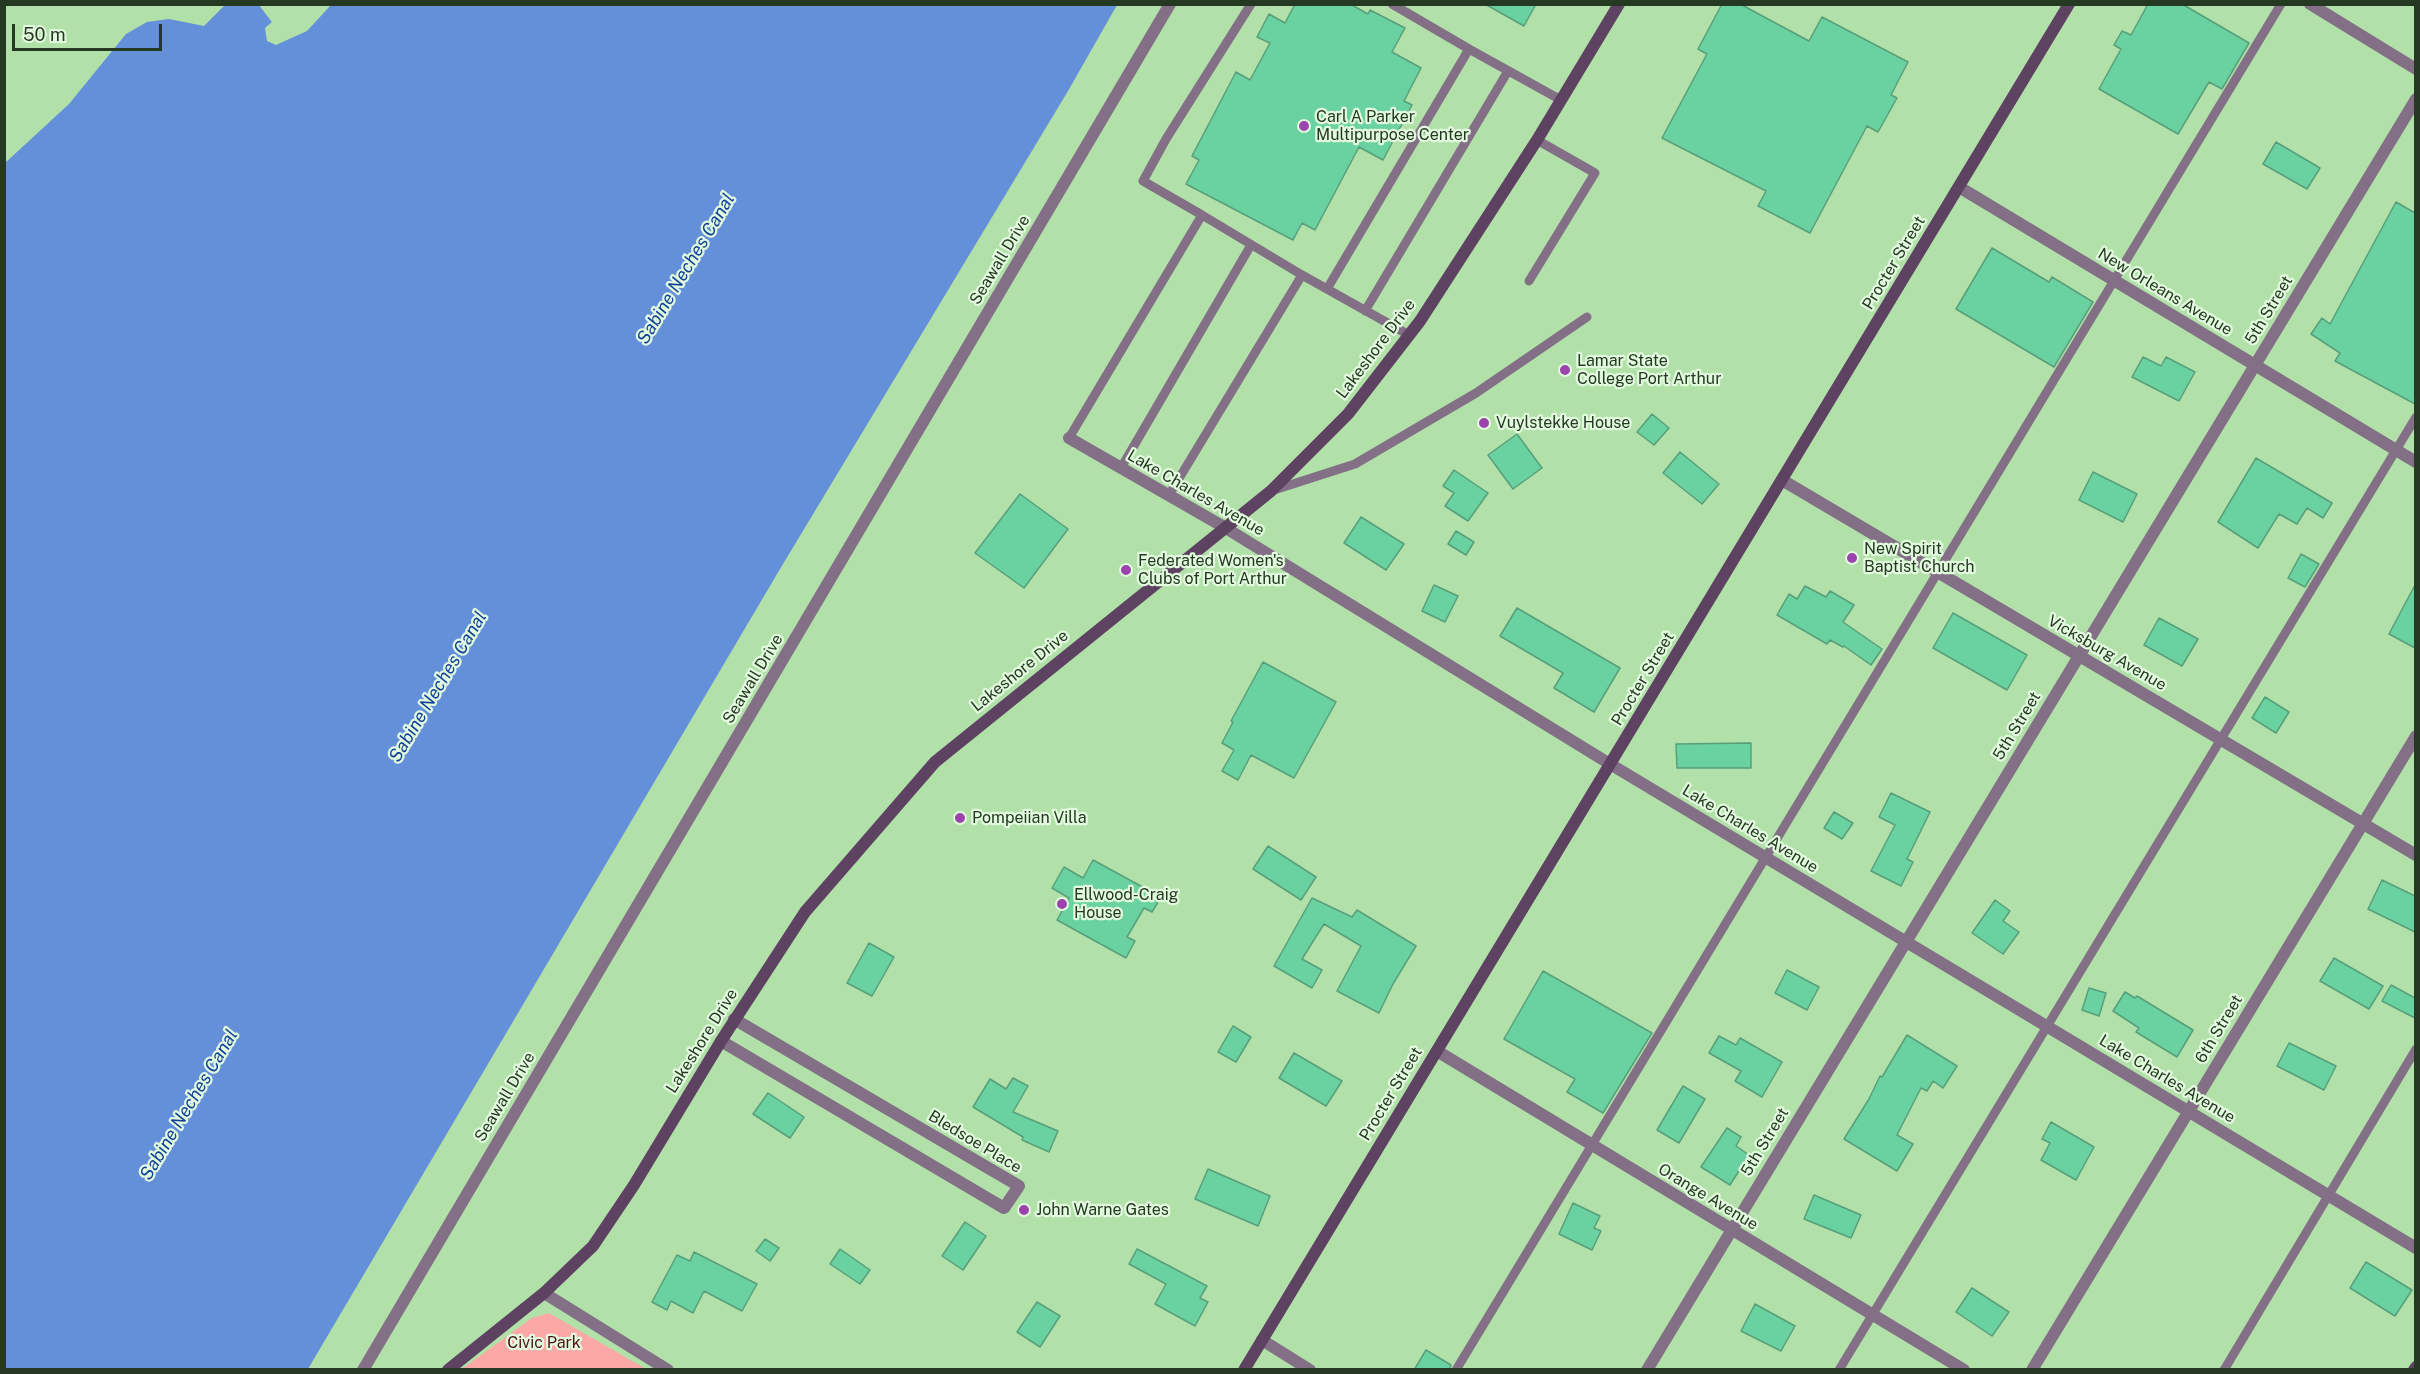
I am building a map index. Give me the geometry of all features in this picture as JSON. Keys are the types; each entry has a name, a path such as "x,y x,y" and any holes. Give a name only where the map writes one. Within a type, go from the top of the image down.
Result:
{"street":[{"name":"Seawall Drive","path":"363,1370 1170,4"},
{"name":"Lakeshore Drive","path":"448,1370 544,1293 593,1246 634,1185 721,1041 805,912 935,762 1224,527 1271,492 1348,414 1409,335 1537,140 1619,4"},
{"name":"Procter Street","path":"1244,1370 2069,4"},
{"path":"2310,4 2415,69"},
{"name":"5th Street","path":"1647,1370 2415,99"},
{"name":"New Orleans Avenue","path":"1959,187 2415,462"},
{"name":"Lake Charles Avenue","path":"1068,438 1224,527 1610,764 2415,1248"},
{"name":"Vicksburg Avenue","path":"1782,480 2415,855"},
{"name":"6th Street","path":"2032,1370 2415,736"},
{"name":"Bledsoe Place","path":"721,1041 1004,1208 1019,1186 735,1019"},
{"name":"Orange Avenue","path":"1437,1051 1964,1370"},
{"path":"544,1293 668,1370"},
{"path":"1262,1340 1310,1370"}],"lane":[{"path":"1251,4 1166,139 1143,181 1409,335"},
{"path":"1392,4 1561,100"},
{"path":"1456,1370 2281,4"},
{"path":"1327,289 1469,49"},
{"path":"1365,311 1508,71"},
{"path":"1529,281 1595,172 1537,140"},
{"path":"1068,438 1202,216"},
{"path":"1121,468 1251,245"},
{"path":"1169,495 1302,274"},
{"path":"1271,492 1354,464 1476,393 1587,317"},
{"path":"1839,1370 2415,417"},
{"path":"2224,1370 2415,1049"}],"green space":[{"name":"Civic Park","path":"549,1313 646,1369 462,1369 532,1318"}],"water":[{"name":"Sabine Neches Canal","path":"312,4 1117,5 1068,91 780,569 308,1369 5,1370 5,163 69,104 126,34 147,22 169,19 204,26 225,5 259,5 277,29"}],"pier":[{"path":"307,4 331,5 307,31 276,45 267,41 265,28 273,21 277,25"}],"building":[{"name":"Carl A Parker Multipurpose Center","path":"1295,4 1350,4 1368,14 1370,10 1405,28 1392,52 1421,68 1404,101 1412,105 1383,160 1359,147 1315,230 1302,223 1293,240 1186,184 1199,160 1192,156 1236,72 1250,80 1270,43 1257,37 1269,14 1285,23"},
{"path":"1485,4 1536,4 1524,26"},
{"path":"1722,4 1740,4 1809,41 1822,17 1908,62 1891,95 1897,98 1878,132 1867,126 1810,233 1758,206 1766,191 1662,138 1707,54 1698,49"},
{"path":"2148,4 2182,4 2249,43 2222,89 2209,82 2178,134 2099,89 2121,49 2114,45 2122,31 2131,35"},
{"path":"2276,142 2320,168 2307,189 2263,164"},
{"path":"2396,202 2415,213 2415,404 2335,361 2340,353 2311,334 2322,318 2330,324"},
{"path":"1992,248 2049,282 2052,277 2093,302 2054,367 1956,309"},
{"path":"2143,357 2161,366 2166,357 2195,372 2179,401 2132,377"},
{"path":"1652,414 1669,428 1654,445 1637,432"},
{"path":"1517,434 1542,468 1513,489 1488,455"},
{"path":"1680,452 1719,484 1702,504 1663,473"},
{"path":"2256,458 2332,503 2323,518 2307,508 2297,524 2279,514 2258,548 2218,522"},
{"path":"1454,470 1488,493 1468,521 1445,506 1454,493 1443,486"},
{"path":"2093,472 2137,494 2123,522 2079,500"},
{"path":"1020,494 1068,529 1024,588 975,553"},
{"path":"1361,517 1404,544 1386,570 1344,543"},
{"path":"1456,531 1474,542 1466,555 1448,544"},
{"path":"2301,554 2319,564 2305,587 2288,578"},
{"path":"1434,585 1458,596 1445,622 1422,611"},
{"path":"2415,585 2415,648 2389,634"},
{"path":"1805,586 1826,597 1830,591 1854,605 1843,622 1882,649 1871,665 1844,646 1830,640 1827,644 1777,615 1789,594 1797,599"},
{"path":"1517,608 1620,668 1594,712 1554,688 1563,673 1500,636"},
{"path":"1953,613 2027,655 2007,690 1933,648"},
{"path":"2159,618 2198,639 2182,666 2144,645"},
{"path":"1263,662 1336,702 1294,778 1251,755 1238,780 1222,771 1234,750 1222,743 1233,722 1231,721"},
{"path":"2265,697 2289,712 2276,733 2252,718"},
{"path":"1751,743 1751,768 1677,768 1676,744"},
{"path":"1891,793 1930,812 1907,859 1913,862 1901,886 1871,871 1895,825 1879,817"},
{"path":"1834,812 1853,823 1842,839 1824,828"},
{"path":"1268,846 1316,877 1301,900 1253,869"},
{"path":"1093,860 1161,897 1152,912 1144,908 1127,937 1135,941 1126,958 1057,920 1069,898 1052,888 1064,867 1083,878"},
{"path":"2382,880 2415,896 2415,932 2368,909"},
{"path":"1312,898 1352,917 1357,910 1416,946 1379,1013 1337,991 1361,946 1324,924 1302,959 1322,970 1312,988 1274,966"},
{"path":"1995,900 2010,911 2003,921 2019,932 2003,954 1972,933"},
{"path":"869,943 894,957 872,996 847,983"},
{"path":"2334,958 2383,986 2369,1009 2320,981"},
{"path":"1787,970 1819,987 1807,1010 1775,993"},
{"path":"1543,971 1652,1033 1603,1113 1567,1092 1575,1079 1504,1039"},
{"path":"2391,985 2415,998 2415,1018 2382,1001"},
{"path":"2089,988 2106,993 2099,1016 2082,1010"},
{"path":"2125,992 2135,998 2137,996 2193,1030 2177,1057 2136,1032 2139,1028 2113,1011"},
{"path":"1233,1026 1251,1037 1236,1062 1218,1052"},
{"path":"1907,1035 1957,1066 1943,1088 1933,1081 1927,1091 1921,1088 1897,1135 1913,1144 1897,1171 1844,1139 1869,1099 1880,1076 1882,1077"},
{"path":"1719,1036 1736,1045 1740,1038 1782,1062 1762,1097 1735,1081 1741,1071 1709,1053"},
{"path":"2289,1043 2336,1066 2324,1090 2277,1066"},
{"path":"1294,1053 1342,1081 1326,1106 1279,1078"},
{"path":"1013,1078 1028,1086 1013,1112 1058,1131 1049,1152 1022,1140 1023,1137 973,1107 990,1079 1006,1089"},
{"path":"1683,1086 1705,1099 1679,1143 1657,1130"},
{"path":"768,1093 804,1117 790,1138 753,1114"},
{"path":"2051,1122 2094,1147 2076,1180 2041,1160 2050,1143 2042,1139"},
{"path":"1727,1128 1741,1137 1736,1146 1749,1155 1730,1185 1701,1167"},
{"path":"1208,1169 1270,1196 1258,1226 1195,1199"},
{"path":"1814,1195 1861,1215 1851,1238 1804,1219"},
{"path":"1573,1203 1600,1216 1594,1228 1601,1231 1592,1250 1559,1234"},
{"path":"965,1222 986,1236 963,1270 942,1256"},
{"path":"765,1239 779,1248 770,1261 756,1251"},
{"path":"840,1249 870,1270 860,1284 830,1264"},
{"path":"1137,1249 1207,1286 1200,1298 1208,1302 1195,1326 1155,1304 1166,1284 1129,1264"},
{"path":"694,1252 757,1284 742,1311 704,1291 693,1313 671,1301 667,1310 652,1302 677,1255 690,1261"},
{"path":"2366,1262 2412,1290 2395,1316 2350,1288"},
{"path":"1972,1288 2009,1312 1992,1336 1956,1312"},
{"path":"1037,1302 1060,1316 1040,1347 1017,1332"},
{"path":"1755,1304 1795,1326 1781,1351 1741,1331"},
{"path":"1426,1350 1451,1365 1449,1370 1414,1370"}],"place":[{"name":"Carl A Parker Multipurpose Center","path":"1304,126"},
{"name":"Lamar State College Port Arthur","path":"1565,370"},
{"name":"Vuylstekke House","path":"1484,423"},
{"name":"New Spirit Baptist Church","path":"1852,558"},
{"name":"Federated Women's Clubs of Port Arthur","path":"1126,570"},
{"name":"Pompeiian Villa","path":"960,818"},
{"name":"Ellwood-Craig House","path":"1062,904"},
{"name":"John Warne Gates","path":"1024,1210"}]}
